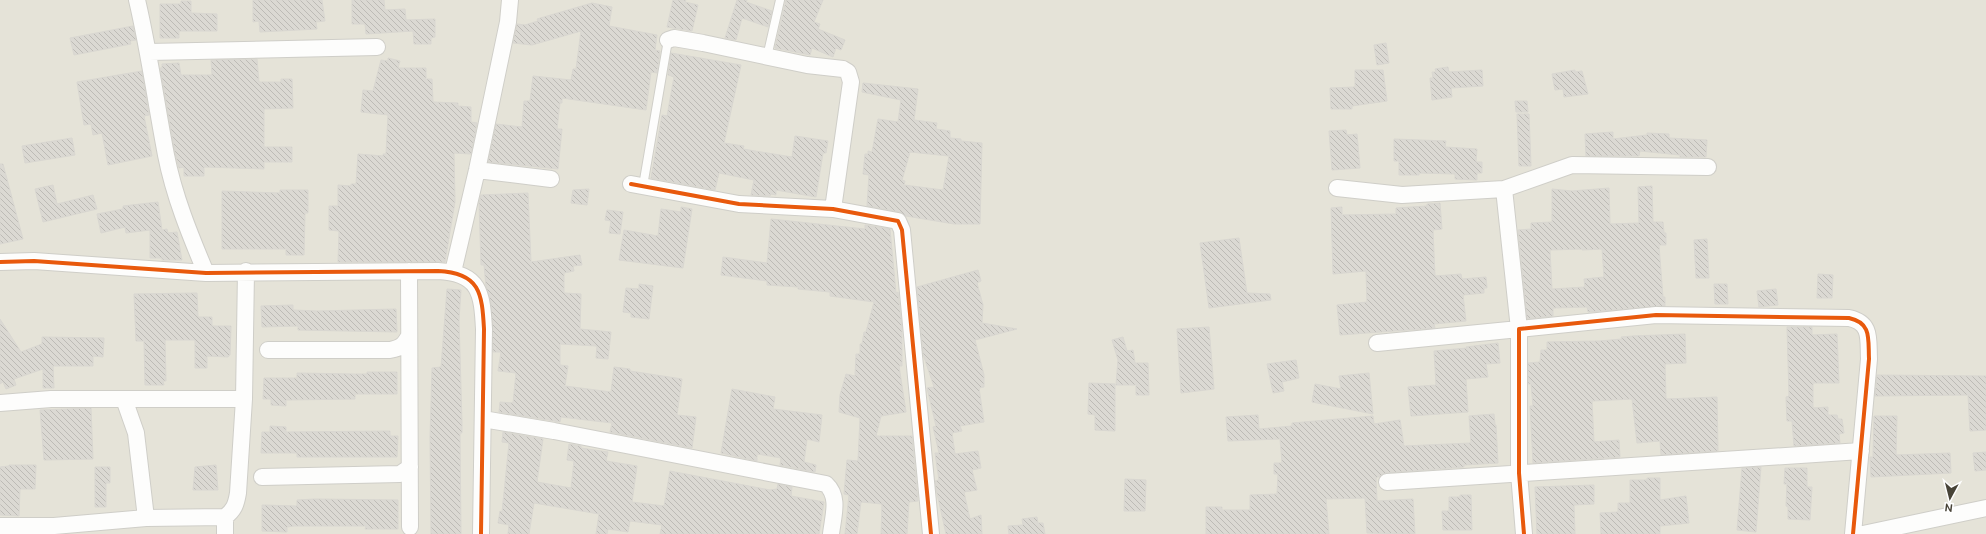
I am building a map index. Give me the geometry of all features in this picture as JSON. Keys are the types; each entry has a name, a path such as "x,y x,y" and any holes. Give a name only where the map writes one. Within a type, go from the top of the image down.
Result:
{"street":[{"path":"137,0 149,52 166,156 186,226 206,273"},
{"path":"454,272 478,170 508,22 510,0"},
{"path":"668,40 674,38 766,57 843,69 851,76 832,209"},
{"path":"149,52 377,47"},
{"path":"1337,188 1402,195 1504,188 1572,164 1708,167"},
{"path":"478,170 551,179"},
{"path":"637,185 739,204 832,209 898,221 902,230 931,534"},
{"path":"1504,188 1519,329 1519,473 1524,534"},
{"path":"0,262 34,261 206,273 246,271 454,272 465,277 475,284 482,302 483,419 481,534"},
{"path":"0,526 54,530 146,518 225,517 232,511 236,504 244,399 246,271"},
{"path":"409,271 410,527"},
{"path":"1377,343 1656,314 1849,318 1859,320 1865,325 1868,336 1869,359 1853,534"},
{"path":"268,350 390,350 404,345 409,336"},
{"path":"0,403 51,399 244,399"},
{"path":"124,399 136,433 146,518"},
{"path":"483,419 826,484 832,489 835,497 831,534"},
{"path":"1388,482 1861,451"},
{"path":"262,477 400,474 410,466"},
{"path":"1863,534 1986,508"},
{"path":"225,517 225,534"}],"lane":[{"path":"766,57 780,0"},
{"path":"637,185 668,40"}],"shaded area":[{"path":"0,0 1986,0 1986,534 0,534"}],"building":[{"path":"253,0 322,0 325,21 316,22 317,29 260,32 259,21 253,22"},
{"path":"352,0 384,0 385,10 405,9 406,20 435,19 435,37 431,38 431,44 414,44 413,31 366,34 365,24 352,24"},
{"path":"673,0 686,0 685,2 698,5 692,31 667,27"},
{"path":"737,0 747,0 746,2 772,11 768,27 742,18 736,40 725,38"},
{"path":"786,0 823,0 814,22 820,24 818,29 845,40 841,50 836,48 833,57 812,48 810,55 775,48"},
{"path":"181,1 191,1 191,13 217,14 217,31 179,31 179,38 160,38 160,4 181,4"},
{"path":"592,3 612,7 609,26 657,35 655,50 660,51 657,73 651,72 646,110 562,98 557,129 562,129 558,169 488,162 496,124 522,127 524,101 530,101 533,76 571,80 573,69 576,69 581,31 532,45 513,43 517,24 525,25 538,21 537,19"},
{"path":"133,26 136,40 130,41 131,44 74,55 70,38"},
{"path":"1386,43 1389,63 1377,65 1374,45"},
{"path":"671,53 741,65 724,143 744,146 743,149 792,157 795,136 828,141 826,153 823,153 816,197 776,190 776,195 751,195 754,180 719,173 715,190 651,178 662,115 667,116 674,77 668,75"},
{"path":"388,58 400,61 398,68 426,68 426,79 432,79 433,102 458,103 458,106 471,107 471,122 477,123 471,154 454,153 455,202 445,262 338,262 339,231 329,230 329,206 338,206 338,185 351,186 351,184 356,184 358,154 383,156 383,154 386,154 388,115 361,112 363,90 373,91 381,60 388,61"},
{"path":"257,59 259,82 281,82 281,79 292,79 293,108 264,109 264,147 292,147 292,162 264,162 264,169 204,167 204,176 184,176 184,167 179,168 175,153 160,68 162,68 162,64 179,63 181,75 212,75 211,60"},
{"path":"1448,67 1449,72 1482,70 1483,86 1451,88 1452,97 1432,100 1430,78 1433,78 1432,72 1436,72 1435,69"},
{"path":"1355,70 1383,70 1387,101 1352,106 1352,109 1331,109 1330,88 1355,87"},
{"path":"1575,70 1575,72 1582,71 1588,94 1564,97 1563,89 1555,90 1552,74"},
{"path":"142,71 149,115 144,116 152,156 108,165 102,133 93,135 91,124 84,125 77,82"},
{"path":"863,83 918,89 914,120 937,123 936,129 950,131 950,138 961,139 961,141 982,143 980,224 954,224 906,216 900,212 867,206 869,175 863,174 865,154 868,154 868,151 872,152 878,119 898,122 901,100 862,92","holes":["910,152 949,156 943,190 904,185 905,181 902,180"]},
{"path":"1515,101 1527,101 1528,112 1516,112"},
{"path":"1517,114 1529,114 1531,166 1519,166"},
{"path":"1346,130 1347,135 1357,134 1360,168 1332,170 1329,131"},
{"path":"1613,132 1613,139 1647,135 1647,133 1669,134 1669,138 1707,140 1706,157 1680,157 1680,155 1640,151 1639,156 1586,156 1585,134"},
{"path":"72,138 75,155 25,163 22,146"},
{"path":"1394,139 1446,141 1445,147 1477,149 1476,162 1482,162 1482,173 1477,173 1477,180 1455,179 1455,174 1419,173 1419,175 1399,175 1399,161 1394,161"},
{"path":"0,164 3,164 23,239 0,244"},
{"path":"53,185 57,204 93,195 97,209 43,222 35,189"},
{"path":"1652,186 1653,222 1663,222 1664,233 1666,233 1666,245 1659,245 1665,306 1588,312 1587,307 1553,308 1553,316 1527,319 1518,230 1531,229 1531,223 1552,222 1552,189 1572,191 1609,188 1610,224 1639,223 1638,187","holes":["1602,249 1604,277 1584,279 1585,287 1552,289 1550,250"]},
{"path":"589,189 587,205 571,203 573,190"},
{"path":"280,190 308,190 308,213 305,213 304,255 286,255 286,249 222,249 222,191 280,193"},
{"path":"528,193 531,262 580,255 582,265 573,266 574,271 564,273 564,293 581,294 580,329 611,332 608,359 596,358 597,346 560,344 560,365 568,366 565,386 611,392 614,367 682,379 677,415 696,417 692,448 610,432 612,423 561,417 560,422 499,412 500,402 513,403 516,373 498,371 501,352 493,352 491,304 486,286 484,265 481,265 479,203 481,195"},
{"path":"158,202 162,230 167,229 168,233 177,232 182,260 162,260 162,258 150,258 150,230 126,233 125,227 101,233 97,214 123,209 123,206"},
{"path":"1440,203 1442,229 1433,230 1435,276 1461,274 1462,279 1486,277 1487,288 1484,288 1484,293 1463,295 1466,321 1434,324 1435,328 1340,335 1337,305 1367,302 1366,271 1333,274 1331,208 1342,207 1342,215 1396,214 1396,208 1427,206 1427,204"},
{"path":"681,207 692,209 683,268 619,260 624,230 658,236 661,209 681,212"},
{"path":"607,210 623,212 620,234 609,233 611,221 605,220"},
{"path":"771,219 865,229 865,225 890,229 896,293 898,292 902,328 902,366 899,366 906,412 881,416 876,436 912,436 918,501 909,502 907,534 881,534 882,504 861,502 857,534 845,534 849,495 844,494 847,460 858,461 860,418 839,412 840,395 846,374 855,376 856,354 860,354 860,344 862,344 864,332 866,332 874,302 830,296 830,292 798,289 798,287 767,285 767,281 721,275 723,257 767,263"},
{"path":"1239,238 1247,293 1270,294 1271,300 1209,308 1200,243"},
{"path":"1707,239 1709,278 1696,278 1694,240"},
{"path":"978,270 981,281 977,283 983,305 982,323 1017,329 975,340 984,375 984,387 979,388 984,422 960,426 962,431 952,433 955,454 978,451 981,468 972,470 977,490 964,492 970,519 981,515 982,534 946,534 936,489 935,481 939,480 935,453 939,453 933,427 936,426 927,388 934,387 923,354 917,287"},
{"path":"1818,274 1833,275 1832,298 1817,298"},
{"path":"639,284 653,286 649,319 631,317 631,313 623,312 626,288 639,289"},
{"path":"1714,284 1727,284 1728,304 1715,304"},
{"path":"447,289 461,290 459,320 462,423 462,433 460,433 461,534 431,534 430,438 432,368 441,367"},
{"path":"1776,289 1778,305 1759,307 1757,291"},
{"path":"197,293 198,317 212,317 212,326 231,326 230,355 228,357 207,356 207,368 195,368 195,340 165,340 166,381 163,381 164,385 145,385 144,341 136,341 134,294"},
{"path":"293,305 293,310 318,311 396,309 397,332 298,330 298,326 262,327 261,306"},
{"path":"0,319 21,352 42,344 42,337 104,338 103,357 93,356 93,366 53,366 54,388 43,388 43,369 14,379 16,385 6,389 3,382 0,384"},
{"path":"1209,327 1214,389 1181,393 1177,329"},
{"path":"1787,327 1812,327 1812,335 1837,334 1839,383 1813,383 1813,408 1828,407 1828,415 1837,415 1838,419 1842,419 1844,433 1839,434 1840,443 1794,446 1792,421 1787,421 1786,397 1789,396"},
{"path":"1685,334 1686,363 1665,364 1666,399 1717,397 1718,451 1661,455 1660,441 1637,443 1632,399 1592,401 1594,442 1619,440 1620,457 1533,463 1530,406 1533,406 1531,384 1528,384 1528,363 1540,362 1541,350 1547,350 1547,342 1599,341 1622,339 1621,337 1633,336"},
{"path":"1123,337 1127,351 1133,350 1135,363 1148,363 1149,395 1136,395 1136,385 1116,385 1118,360 1112,340"},
{"path":"1498,343 1500,363 1486,364 1488,377 1466,379 1468,412 1411,416 1408,387 1436,385 1434,351"},
{"path":"1296,360 1299,378 1282,382 1284,391 1273,393 1267,364"},
{"path":"367,372 397,372 397,394 355,394 355,399 286,400 286,406 271,405 271,399 263,399 264,378 297,378 297,373 367,374"},
{"path":"1369,373 1373,414 1312,402 1315,384 1341,389 1339,376"},
{"path":"1877,375 1986,376 1986,430 1970,431 1968,395 1875,396"},
{"path":"1089,383 1115,384 1115,431 1095,430 1095,415 1088,414"},
{"path":"732,389 775,397 773,409 822,415 819,442 807,439 804,462 816,465 815,472 780,465 781,458 757,454 757,461 721,453"},
{"path":"91,408 93,459 44,460 40,410"},
{"path":"1494,414 1498,463 1386,473 1376,478 1377,501 1413,499 1415,534 1367,533 1365,498 1326,499 1329,534 1206,534 1206,507 1222,507 1222,510 1250,510 1250,495 1277,494 1278,474 1274,474 1274,463 1282,463 1280,439 1228,441 1226,417 1258,415 1259,429 1292,426 1292,423 1373,416 1374,424 1400,420 1404,446 1471,443 1469,416"},
{"path":"1874,416 1897,416 1896,455 1950,453 1951,473 1871,477 1870,457 1873,457"},
{"path":"270,426 286,427 286,432 390,431 390,436 398,436 397,457 297,457 297,453 261,453 262,432 270,432"},
{"path":"503,432 543,439 537,482 571,488 574,461 567,460 569,444 581,446 581,448 608,452 606,461 637,466 632,502 664,506 670,471 770,490 777,489 778,484 792,487 791,496 824,502 819,534 660,534 662,525 630,521 628,532 608,529 607,534 596,534 599,514 534,503 529,534 508,534 509,525 498,523 500,511 502,512 509,443 502,442"},
{"path":"1986,452 1986,470 1975,471 1973,453"},
{"path":"9,465 36,465 35,489 20,489 19,516 0,515 0,467"},
{"path":"216,465 218,490 193,490 195,467"},
{"path":"95,467 110,467 110,483 106,483 106,507 95,507"},
{"path":"1761,467 1756,532 1737,530 1742,468"},
{"path":"1785,468 1807,468 1807,487 1812,487 1810,520 1788,519 1788,507 1786,506 1787,484 1784,484"},
{"path":"1647,478 1660,478 1660,500 1686,496 1689,523 1660,526 1660,534 1601,534 1600,513 1618,512 1618,503 1630,503 1630,480 1647,480"},
{"path":"1125,479 1146,480 1145,511 1124,511"},
{"path":"1594,485 1594,504 1574,505 1575,534 1537,534 1535,487"},
{"path":"1460,495 1471,495 1472,530 1443,530 1442,511 1449,511 1449,497 1460,497"},
{"path":"297,500 398,500 398,529 365,529 366,526 294,526 287,527 287,532 262,531 262,505 297,506"},
{"path":"1037,517 1038,523 1043,523 1045,534 1009,534 1008,526 1023,525 1022,519"}],"cycle path":[{"path":"631,184 739,204 833,209 898,221 902,230 931,534"},
{"path":"0,262 34,261 206,273 438,271 463,276 476,287 480,295 484,329 481,534"},
{"path":"1524,534 1519,473 1519,329 1656,315 1849,318 1862,324 1867,333 1869,359 1853,534"}]}
